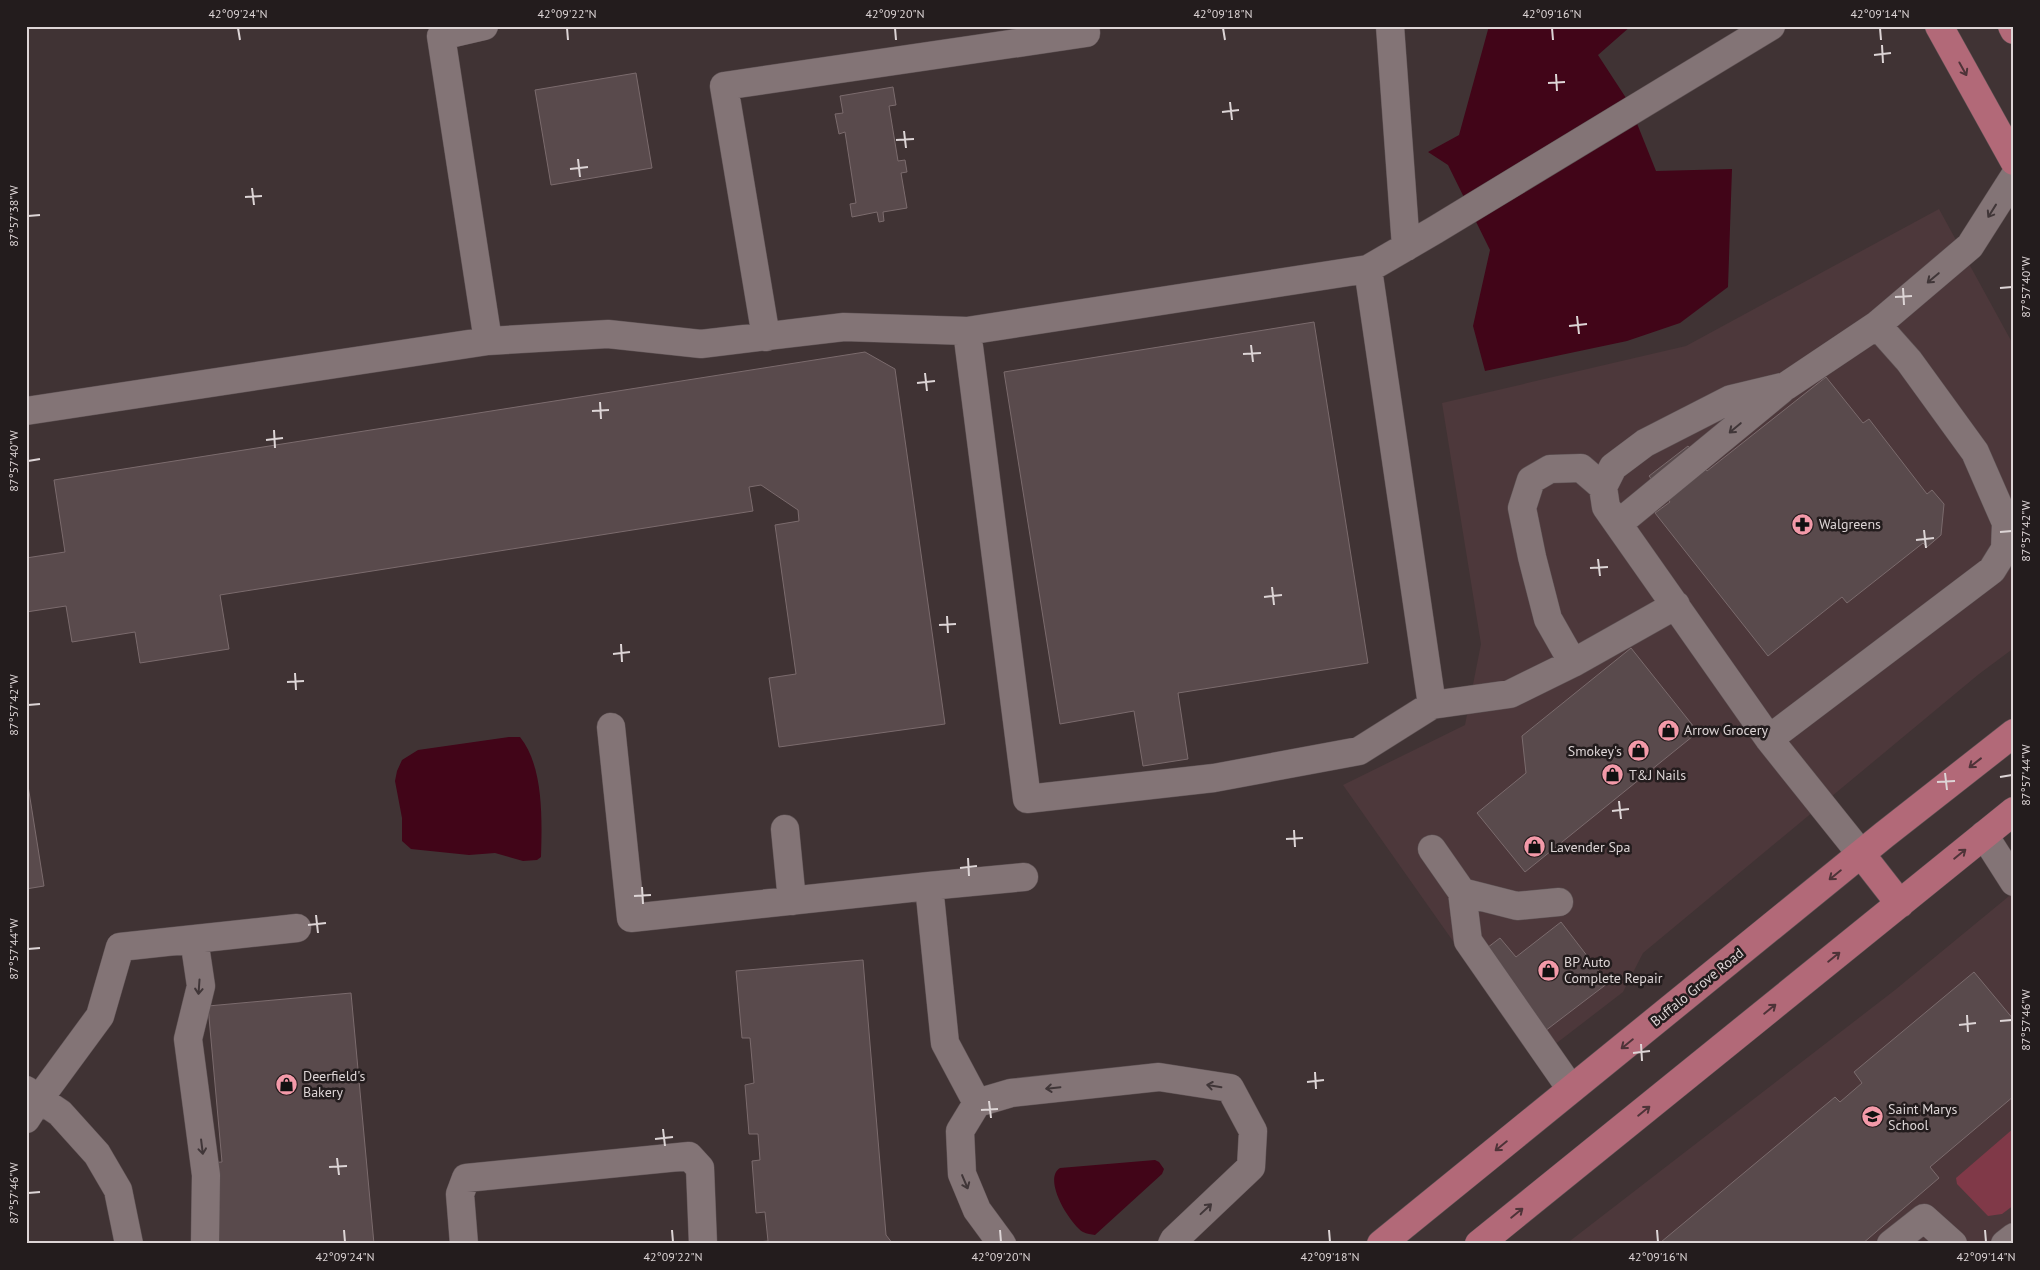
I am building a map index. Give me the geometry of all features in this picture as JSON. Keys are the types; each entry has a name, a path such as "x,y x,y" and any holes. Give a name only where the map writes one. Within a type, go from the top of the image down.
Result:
{"main road":[{"path":"1939,26 2014,161"},
{"path":"2012,26 2014,30"},
{"name":"Buffalo Grove Road","path":"1381,1244 1861,854 2014,733"},
{"path":"1479,1244 2014,811"},
{"path":"1861,854 1900,904"}],"street":[{"path":"484,26 441,36 488,341"},
{"path":"766,336 724,86 1086,33 1085,26"},
{"path":"1390,26 1406,247"},
{"path":"26,411 488,341 608,334 701,344 844,328 967,331 1368,269 1771,26"},
{"path":"1618,524 1786,386 1877,325 1970,246 2014,177"},
{"path":"1368,269 1432,705"},
{"path":"1769,740 1992,570 2006,549 2006,523 1975,452 1909,361 1877,325"},
{"path":"967,331 1027,799 1214,778 1360,751 1432,705 1510,694 1573,663 1676,605"},
{"path":"1786,386 1731,399 1645,443 1613,467 1603,487 1606,507 1769,740 1861,854"},
{"path":"1573,663 1548,619 1522,508 1531,480 1550,469 1581,468 1603,487"},
{"path":"611,726 631,918 1024,877"},
{"path":"785,829 792,901"},
{"path":"1984,835 2014,882"},
{"path":"1432,849 1462,892 1468,941 1571,1089"},
{"path":"929,886 945,1043 976,1103"},
{"path":"1462,892 1517,906 1559,902"},
{"path":"129,1244 118,1190 97,1154 60,1113 30,1103 100,1016 120,947 298,928"},
{"path":"194,939 201,986 188,1039 206,1175 206,1244"},
{"path":"1002,1244 977,1210 962,1174 960,1131 976,1103 1011,1093 1159,1076 1230,1088 1253,1131 1251,1166 1172,1244"},
{"path":"464,1244 460,1194 466,1178 689,1156 700,1168 703,1244"},
{"path":"1891,1244 1924,1218 1953,1244"},
{"path":"2005,1244 2014,1237"}],"shaded area":[{"path":"1489,26 1631,26 1598,55 1628,101 1656,171 1732,169 1728,287 1680,323 1627,341 1485,371 1473,326 1490,250 1448,165 1428,152 1459,135"},
{"path":"1939,209 2014,346 2014,648 1979,674 1643,953 1623,992 1536,1059 1343,785 1465,725 1481,644 1442,403 1686,346"},
{"path":"520,737 534,763 540,794 541,857 537,860 523,861 495,853 469,855 411,849 402,841 402,818 395,781 402,760 418,750"},
{"name":"Saint Marys School","path":"2014,892 2014,1244 1566,1244 1895,990"},
{"path":"2014,1128 2014,1205 2002,1214 1988,1216 1957,1184 1956,1178"},
{"path":"1155,1160 1164,1169 1162,1174 1095,1235 1084,1233 1071,1220 1056,1191 1055,1174 1060,1168"}],"building":[{"path":"636,73 652,168 551,185 535,90"},
{"path":"893,87 896,105 889,106 898,161 905,160 907,172 901,173 907,208 883,212 884,221 879,222 877,212 852,217 850,204 856,203 845,132 839,134 835,114 843,113 840,96"},
{"path":"1314,322 1368,663 1178,693 1188,759 1143,766 1134,711 1060,724 1004,372"},
{"path":"865,352 895,369 945,724 779,747 769,678 796,674 775,525 799,521 798,510 761,485 749,487 753,511 220,595 229,649 140,663 135,632 72,642 66,606 26,612 26,558 65,552 54,480"},
{"name":"Walgreens","path":"1826,377 1863,423 1869,419 1927,494 1932,490 1944,504 1941,535 1927,547 1923,543 1847,603 1842,597 1768,656 1655,513 1670,502 1649,476 1688,446 1707,471"},
{"path":"1631,648 1698,732 1525,872 1477,813 1526,773 1522,736"},
{"path":"26,773 44,886 26,889"},
{"name":"BP Auto Complete Repair","path":"1561,922 1608,983 1545,1031 1483,951 1500,938 1516,957"},
{"path":"863,960 886,1235 893,1244 758,1244 758,1242 768,1241 765,1212 756,1213 752,1161 760,1160 758,1134 749,1134 745,1085 754,1083 750,1038 742,1038 736,971"},
{"path":"1974,972 2014,1020 2014,1096 1930,1167 1939,1178 1862,1244 1662,1244 1661,1242 1835,1097 1840,1102 1862,1083 1854,1072"},
{"name":"Deerfield's Bakery","path":"351,993 374,1244 216,1244 209,1163 222,1162 208,1006"}],"place":[{"name":"Walgreens","path":"1803,524"},
{"name":"Arrow Grocery","path":"1668,730"},
{"name":"Smokey's","path":"1638,751"},
{"name":"T&J Nails","path":"1613,775"},
{"name":"Lavender Spa","path":"1534,847"},
{"name":"BP Auto Complete Repair","path":"1548,970"},
{"name":"Deerfield's Bakery","path":"287,1084"},
{"name":"Saint Marys School","path":"1872,1117"}]}
